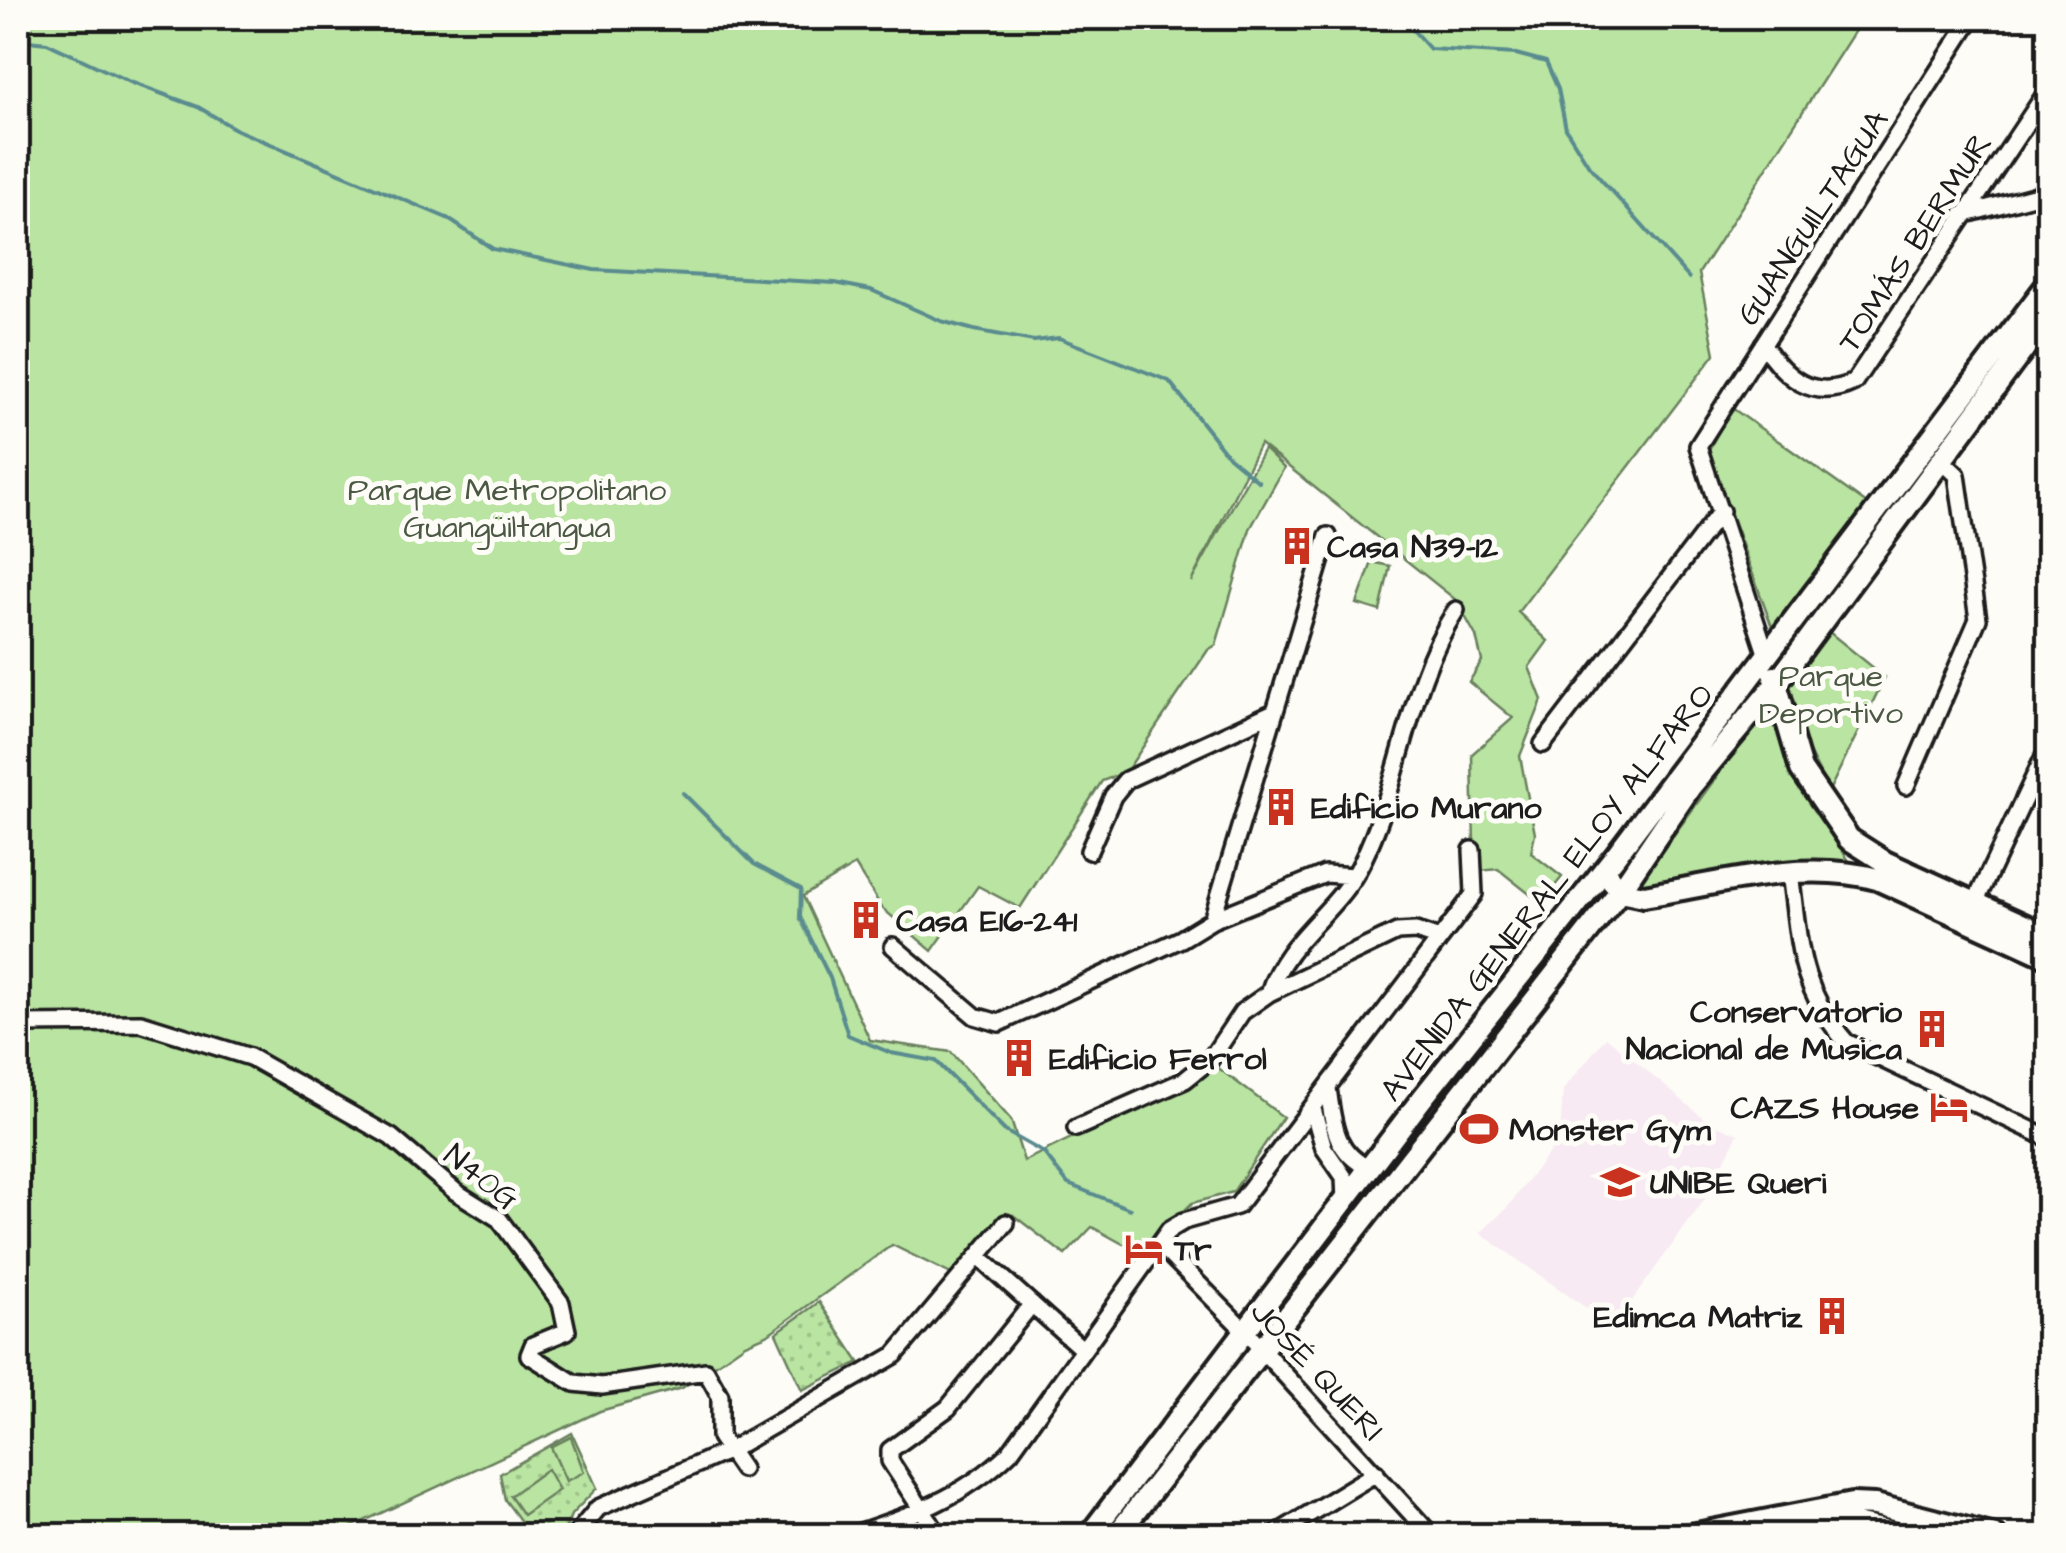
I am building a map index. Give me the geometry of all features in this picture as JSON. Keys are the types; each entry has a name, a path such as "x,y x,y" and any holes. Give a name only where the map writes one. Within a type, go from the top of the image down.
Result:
{"main road":[{"name":"AVENIDA GENERAL ELOY ALFARO","path":"1090,1536 1244,1330 1616,855 2048,284"},
{"name":"AVENIDA GENERAL ELOY ALFARO","path":"1116,1536 1620,890 1691,786 1776,684 1940,459 2044,331"},
{"path":"1767,656 1788,733 1814,793 1858,848 1881,870 2048,956"},
{"path":"1849,871 1858,848"},
{"path":"1616,855 1611,879 1620,890 1644,896 1790,873 1881,870 1975,903 2048,936"},
{"path":"1145,1460 1161,1459 1164,1473"},
{"path":"1686,1536 1852,1504 1931,1527 1995,1536"},
{"path":"1774,1536 1851,1523 1909,1536"}],"street":[{"name":"GUANGUILTAGUA","path":"1721,511 1698,446 1972,18"},
{"name":"TOMÁS BERMUR","path":"1763,344 1779,368 1804,386 1823,390 1854,382 2048,90"},
{"path":"1962,215 2048,192"},
{"path":"1906,786 1978,619 1957,476 1940,459"},
{"path":"1721,511 1767,656"},
{"path":"1543,744 1721,511"},
{"path":"1212,920 1328,536"},
{"path":"1268,993 1277,966 1354,876 1392,779 1433,646 1456,610"},
{"path":"1089,851 1113,796 1126,780 1274,712"},
{"path":"1975,903 2048,748"},
{"path":"848,1536 926,1511 983,1478 1010,1452 1081,1348 1175,1224 1236,1206 1314,1108 1436,938 1474,894 1472,850"},
{"path":"1790,873 1805,981 1823,1015 1846,1042 2048,1138"},
{"path":"892,946 975,1016 999,1023 1182,939 1212,920 1325,874 1354,876"},
{"path":"1076,1128 1185,1080 1210,1060 1242,1012 1268,993 1396,932 1416,931 1436,938"},
{"name":"N40G","path":"18,1024 141,1023 214,1043 250,1057 390,1137 456,1192 499,1218 560,1303 566,1331 533,1344 529,1356 574,1384 602,1386 706,1372 720,1396 720,1436 730,1450"},
{"path":"1328,1088 1338,1143 1355,1162 1370,1168"},
{"path":"1314,1108 1324,1148 1344,1177 1345,1201"},
{"path":"575,1536 598,1508 730,1450 896,1355 1006,1222"},
{"name":"JOSÉ QUERI","path":"1160,1246 1244,1330 1432,1536"},
{"path":"980,1258 1081,1348"},
{"path":"939,1536 890,1461 890,1450 948,1408 1032,1304"},
{"path":"730,1450 742,1469"},
{"path":"1273,1536 1376,1473"}],"shaded area":[{"name":"UNIBE Queri","path":"1606,1037 1707,1121 1738,1134 1703,1202 1613,1327 1480,1233 1507,1208 1560,1138 1563,1090"}],"green space":[{"name":"Parque Metropolitano Guangüiltangua","path":"18,18 1863,18 1699,273 1715,354 1518,612 1548,641 1529,667 1542,700 1520,756 1535,834 1531,853 1562,877 1541,903 1498,869 1480,871 1474,845 1472,754 1513,718 1469,682 1482,661 1476,636 1456,600 1260,444 1191,582 1264,449 1284,468 1250,529 1216,645 1208,650 1126,772 1102,781 1020,908 978,886 932,951 882,908 855,865 803,896 870,1040 951,1052 1011,1120 1024,1161 1217,1067 1283,1117 1233,1192 1192,1203 1150,1244 1123,1244 1092,1227 1065,1255 1013,1215 955,1276 892,1245 767,1335 745,1344 682,1388 600,1411 332,1536 18,1535"},
{"path":"1732,408 1867,504 1772,627 1708,451"},
{"path":"1372,562 1390,566 1380,611 1357,604"},
{"name":"Parque Deportivo","path":"1829,632 1885,677 1829,791 1803,740 1784,681"},
{"path":"1772,701 1795,776 1849,861 1638,884"},
{"path":"819,1302 859,1362 802,1390 776,1333"},
{"path":"572,1433 597,1488 571,1515 563,1535 531,1535 505,1500 500,1474"},
{"path":"571,1437 584,1472 566,1481 551,1447"},
{"path":"547,1469 559,1490 523,1515 510,1496"}],"waterway":[{"path":"1402,18 1430,49 1516,54 1546,62 1558,89 1566,129 1589,166 1689,278"},
{"path":"18,40 47,43 130,82 198,107 237,130 447,218 493,249 594,270 835,283 871,290 941,321 974,330 1034,341 1059,338 1169,381 1229,457 1259,482"},
{"path":"683,793 754,864 801,889 800,917 830,978 848,1035 891,1053 936,1061 1005,1131 1044,1153 1068,1184 1130,1209"}],"place":[{"name":"Casa N39-12","path":"1297,546"},
{"name":"Edificio Murano","path":"1281,807"},
{"name":"Casa E16-241","path":"866,920"},
{"name":"Conservatorio Nacional de Musica","path":"1932,1029"},
{"name":"Edificio Ferrol","path":"1019,1058"},
{"name":"CAZS House","path":"1949,1107"},
{"name":"Monster Gym","path":"1479,1129"},
{"name":"UNIBE Queri","path":"1620,1182"},
{"name":"Tr","path":"1144,1249"},
{"name":"Edimca Matriz","path":"1832,1316"}]}
